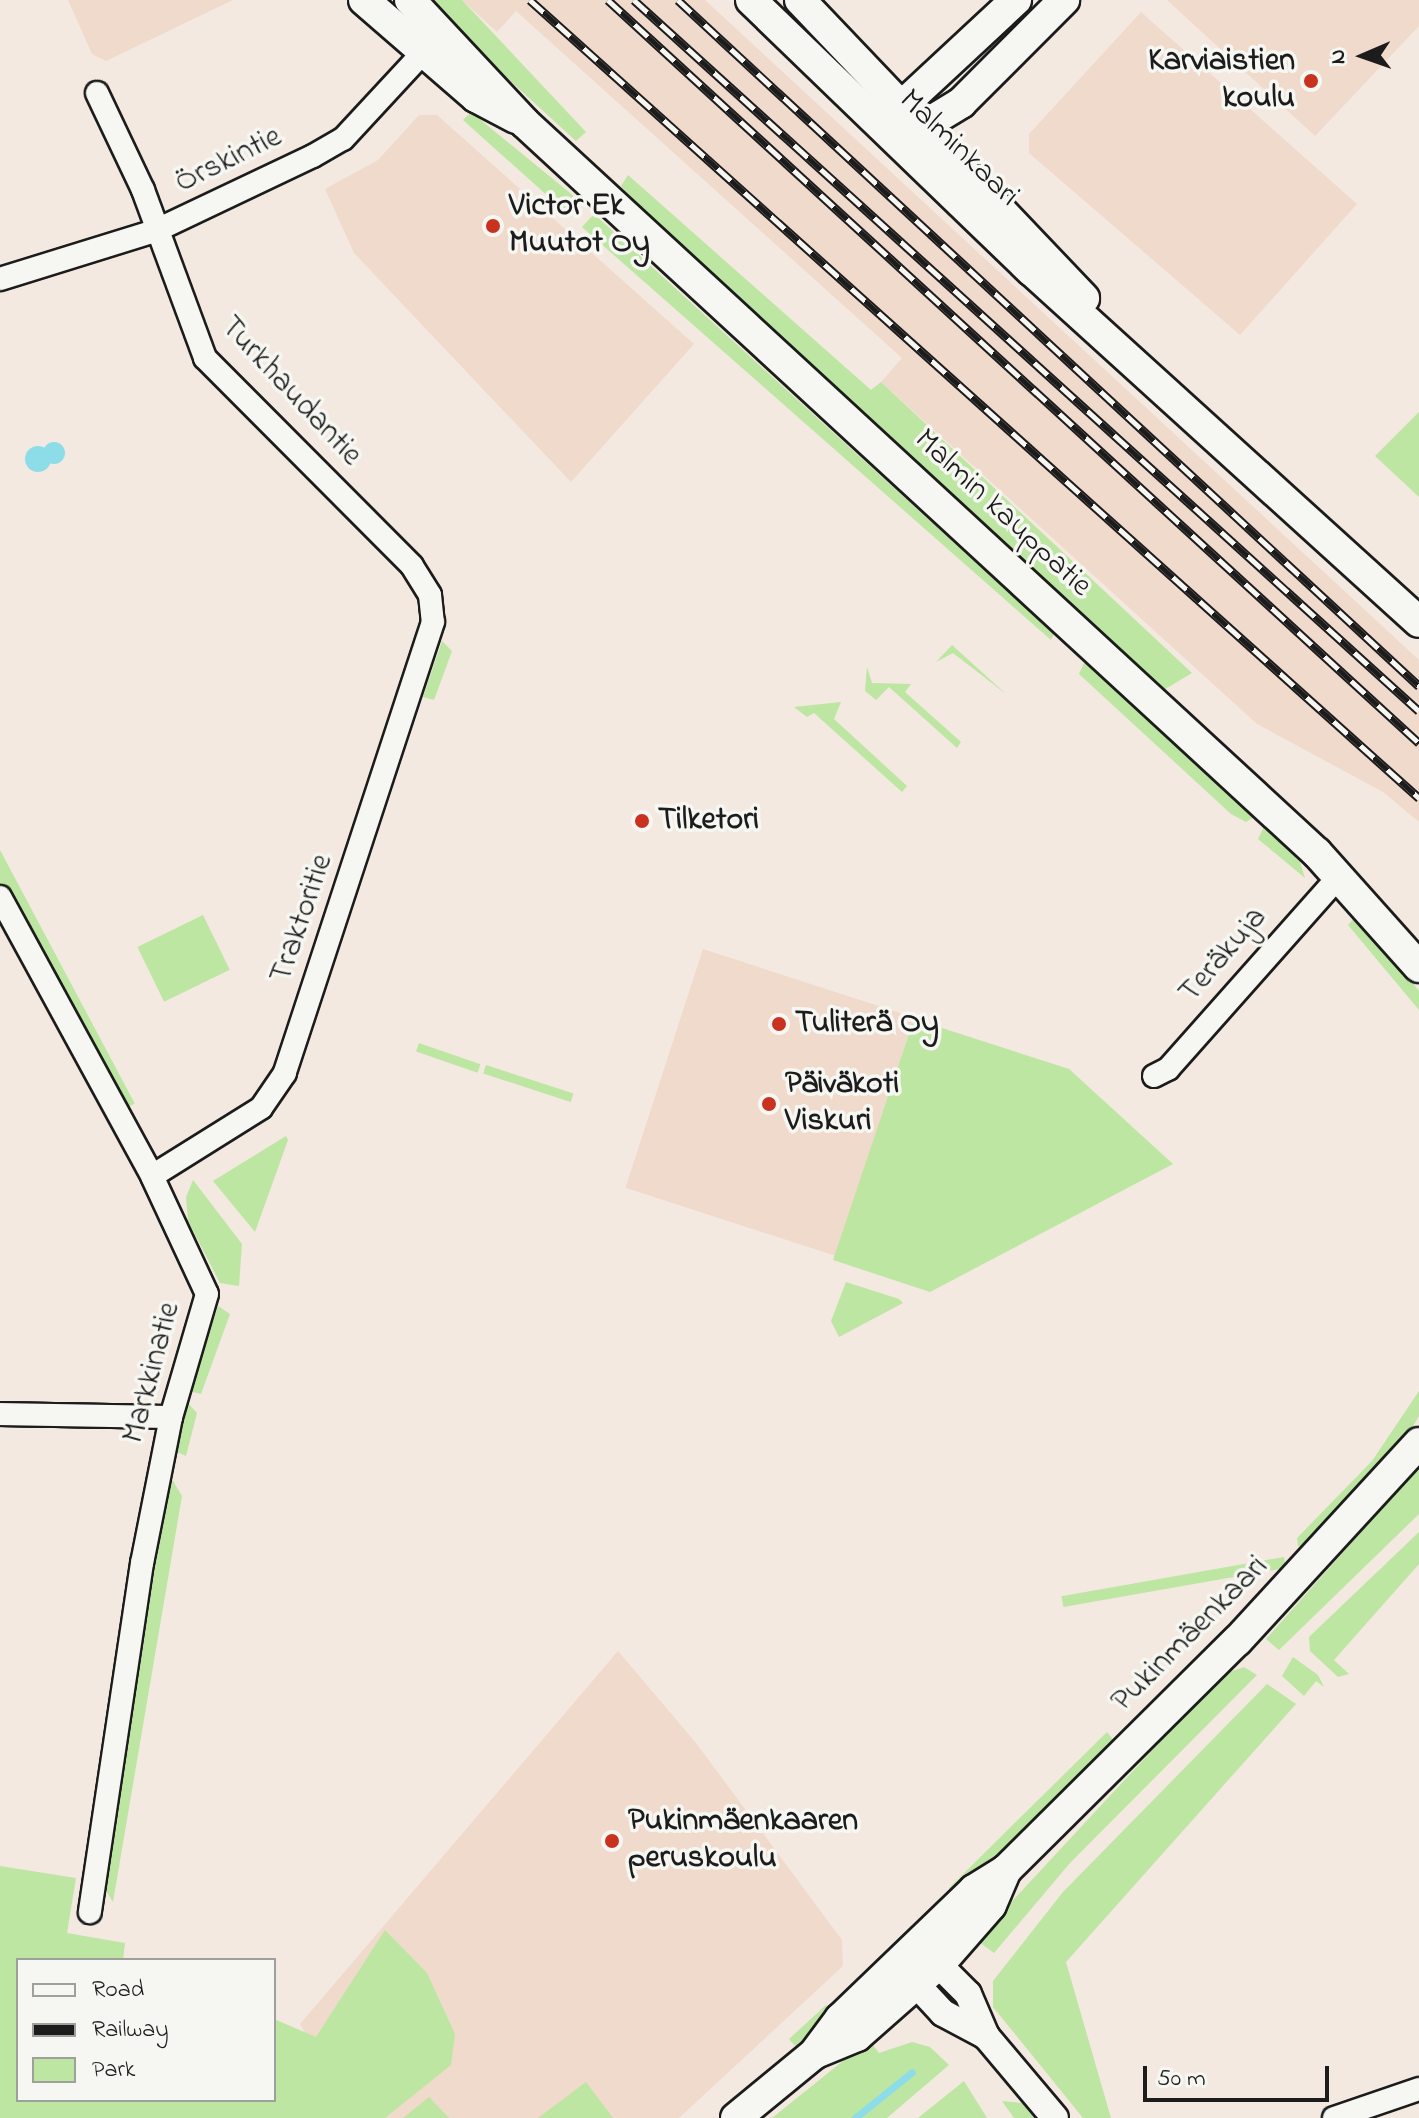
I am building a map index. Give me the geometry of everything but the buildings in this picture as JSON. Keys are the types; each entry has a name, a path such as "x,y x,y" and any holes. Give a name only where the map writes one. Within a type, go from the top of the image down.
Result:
{"main road":[{"name":"Malmin kauppatie","path":"364,0 432,42 525,123 1340,875 1419,967"},
{"name":"Malmin kauppatie","path":"410,0 432,42"},
{"name":"Malminkaari","path":"751,0 1032,271 1119,344 1419,622"},
{"name":"Malminkaari","path":"800,0 1051,256 1119,344"},
{"path":"897,139 904,104 1016,0"},
{"path":"897,139 928,128 1064,0"},
{"name":"Pukinmäenkaari","path":"814,2054 857,2036 917,1985 930,1954 974,1890 1006,1870 1349,1525 1419,1443"},
{"name":"Pukinmäenkaari","path":"736,2118 930,1954"}],"street":[{"name":"Örskintie","path":"0,279 155,231 343,139 432,42"},
{"name":"Turkhaudantie","path":"97,93 205,358 412,566 430,595 433,622"},
{"name":"Traktoritie","path":"152,1176 261,1108 285,1073 433,622"},
{"name":"Teräkuja","path":"1154,1076 1168,1069 1340,875"},
{"name":"Markkinatie","path":"0,897 152,1176 207,1294 171,1417 90,1912"},
{"path":"0,1414 171,1417"},
{"path":"930,1954 978,2007 986,2036 1055,2118"},
{"path":"917,1985 956,2026 986,2036"},
{"path":"1334,2118 1419,2089"}],"shaded area":[{"path":"68,0 233,0 106,61 92,54"},
{"path":"462,0 705,0 1419,660 1419,822 1383,792 1257,724 881,382 902,358 516,11 497,32"},
{"name":"Karviaistien koulu","path":"1167,0 1419,0 1419,26 1315,136"},
{"path":"1141,12 1357,204 1240,335 1029,153 1029,134"},
{"path":"419,115 437,115 694,344 571,482 354,253 325,189 378,160"},
{"name":"Päiväkoti Viskuri","path":"703,949 914,1018 837,1256 625,1188"},
{"name":"Pukinmäenkaaren peruskoulu","path":"618,1651 696,1743 842,1940 843,1966 679,2118 355,2118 300,2024"}],"green space":[{"path":"422,0 462,0 586,132 576,141"},
{"path":"471,112 581,202 570,216 463,120"},
{"path":"628,175 871,390 881,382 1192,673 1162,691 659,227 621,186"},
{"path":"594,214 1054,634 1051,640 582,227"},
{"path":"1419,412 1419,497 1375,456"},
{"path":"442,641 452,651 434,700 423,697"},
{"path":"952,645 1006,694 953,653 936,662"},
{"path":"1085,661 1254,817 1246,822 1231,814 1079,674"},
{"path":"867,667 872,683 911,684 905,692 961,742 957,748 889,687 876,700 865,691"},
{"path":"841,702 834,719 907,786 902,792 814,713 807,717 794,707"},
{"path":"1264,827 1300,862 1305,878 1258,839"},
{"path":"0,850 135,1103 117,1113 0,893"},
{"path":"1358,914 1419,991 1419,1010 1348,925"},
{"path":"203,915 230,970 164,1002 137,947"},
{"path":"914,1019 1069,1069 1173,1164 930,1292 833,1260"},
{"path":"419,1043 480,1064 478,1073 416,1052"},
{"path":"486,1065 573,1093 571,1102 483,1074"},
{"path":"286,1136 288,1140 255,1232 213,1181"},
{"path":"193,1180 242,1244 239,1286 220,1283 188,1221 186,1197"},
{"path":"846,1282 903,1303 839,1337 831,1321"},
{"path":"218,1306 230,1314 201,1394 189,1391"},
{"path":"1419,1391 1419,1416 1406,1438 1306,1547 1298,1546 1297,1538 1372,1461"},
{"path":"186,1401 197,1413 186,1456 175,1451"},
{"path":"1419,1467 1419,1514 1279,1650 1266,1639"},
{"path":"170,1476 182,1496 113,1902 103,1886"},
{"path":"1419,1532 1419,1564 1334,1660 1349,1674 1338,1677 1310,1651 1309,1637"},
{"path":"1284,1557 1286,1568 1063,1607 1061,1596"},
{"path":"1293,1657 1318,1675 1324,1687 1316,1681 1304,1696 1282,1676"},
{"path":"1244,1667 1257,1675 1070,1863 994,1953 976,1940 1223,1674"},
{"path":"1267,1684 1296,1704 1066,1962 1111,2118 1083,2118 993,2007 993,1981 1063,1892"},
{"path":"1107,1732 1115,1742 953,1896 949,1888"},
{"path":"0,1866 76,1878 67,1933 125,1943 123,1958 16,1958 16,2102 276,2102 276,2020 316,2037 385,1930 427,1973 455,2034 451,2065 385,2118 0,2118"},
{"path":"826,2005 840,2011 795,2046 789,2039"},
{"path":"869,2040 879,2053 912,2042 930,2047 949,2065 887,2118 772,2118"},
{"path":"964,2081 987,2118 918,2118"},
{"path":"586,2082 613,2118 538,2118"},
{"path":"429,2097 449,2118 403,2118"},
{"path":"1002,2101 1022,2103 1034,2118 1014,2118"}],"water":[{"path":"54,442 62,445 65,453 62,461 54,464 46,461 43,453 46,445"},
{"path":"38,446 47,450 51,459 47,468 38,472 29,468 25,459 29,450"}],"waterway":[{"path":"855,2118 912,2072"}],"railway":[{"path":"530,0 1419,798"},
{"path":"608,0 1419,743"},
{"path":"634,0 1419,711"},
{"path":"678,0 1419,686"}],"place":[{"name":"Karviaistien koulu","path":"1311,81"},
{"name":"Victor Ek Muutot Oy","path":"493,226"},
{"name":"Tilketori","path":"642,821"},
{"name":"Tuliterä Oy","path":"779,1024"},
{"name":"Päiväkoti Viskuri","path":"769,1104"},
{"name":"Pukinmäenkaaren peruskoulu","path":"612,1841"}]}
